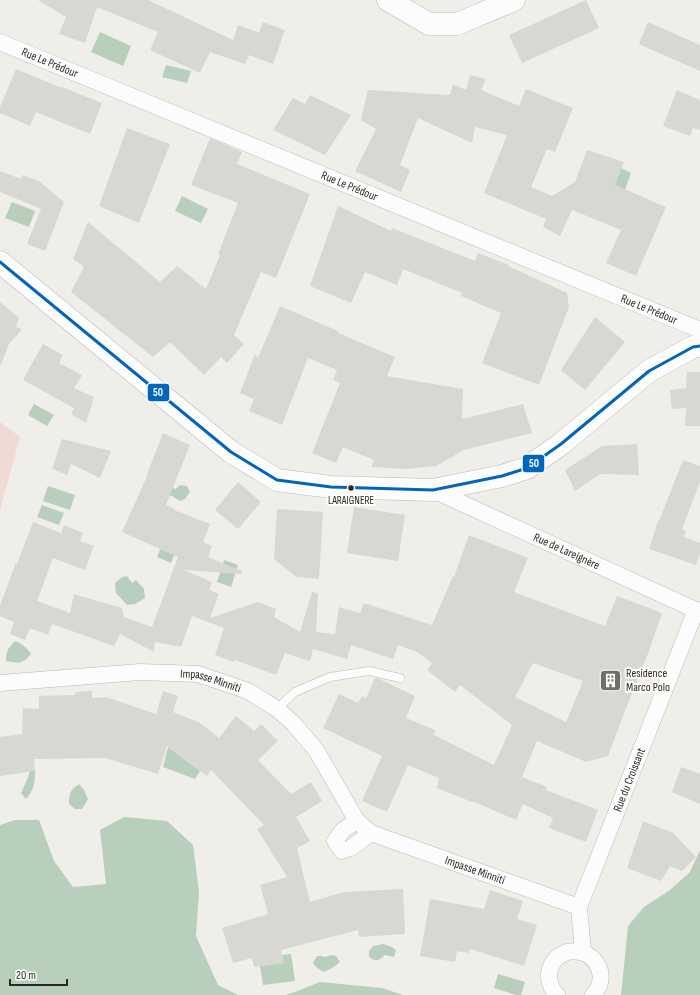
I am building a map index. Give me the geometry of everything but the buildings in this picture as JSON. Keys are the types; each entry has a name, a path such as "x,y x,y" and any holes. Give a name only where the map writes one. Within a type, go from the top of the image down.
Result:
{"street":[{"path":"388,0 429,24 457,24 514,0"},
{"name":"Rue Le Prédour","path":"0,42 700,330"},
{"path":"0,262 232,452 277,480 331,487 433,490 502,476 527,468 562,444 649,371 693,347 700,346"},
{"name":"Rue de Lareignère","path":"433,490 698,611"},
{"name":"Rue du Croissant","path":"583,952 579,907 698,611"},
{"name":"Impasse Minniti","path":"0,683 140,672 198,674 248,691 277,709 294,723 316,750 357,821 371,832 579,907"},
{"path":"357,821 343,830 335,841 342,851 351,848 371,832"},
{"path":"557,995 549,981 549,972 556,959 563,954 574,951 583,952 591,956 597,964 600,972 600,981 597,991 593,995"}],"lane":[{"path":"277,709 295,692 330,677 369,671 400,678"}],"shaded area":[{"path":"100,32 131,46 123,66 91,52"},
{"path":"166,65 191,71 187,83 162,77"},
{"path":"621,168 631,173 616,216 605,210"},
{"path":"182,196 208,209 201,223 175,211"},
{"path":"12,202 35,211 29,227 5,218"},
{"path":"34,404 54,415 47,426 28,415"},
{"path":"0,422 20,437 0,510"},
{"path":"180,485 187,486 190,492 185,499 180,501 172,496 164,495 168,486 176,489"},
{"path":"48,486 75,495 70,510 43,501"},
{"path":"42,505 64,513 59,525 37,517"},
{"path":"168,531 180,540 171,563 157,557"},
{"path":"224,560 238,565 231,587 217,582"},
{"path":"127,576 132,583 136,580 144,589 145,598 135,604 127,605 116,593 115,583 122,577"},
{"path":"15,641 24,646 31,654 22,662 6,661 8,650"},
{"path":"168,747 200,771 195,779 163,767"},
{"path":"30,771 35,771 34,783 31,793 26,799 21,793"},
{"path":"79,784 84,790 88,799 82,809 75,809 69,804 69,798 72,790"},
{"path":"124,817 167,821 193,845 199,892 196,936 218,985 238,995 0,995 0,825 15,820 39,820 54,861 73,887 106,884 100,830"},
{"path":"700,850 700,995 621,995 628,926 644,907 670,890 690,872"},
{"path":"383,944 396,950 394,957 385,955 379,960 374,960 369,957 369,951 373,946"},
{"path":"291,954 295,981 263,985 260,966 283,963 282,955"},
{"path":"332,955 336,956 340,962 324,972 317,968 313,963 317,956 325,957"},
{"path":"498,974 525,982 521,995 516,995 494,988"},
{"path":"320,982 382,988 403,995 285,995"}],"transit line":[{"name":"50","path":"0,262 231,452 277,480 331,487 433,490 502,476 527,468 561,444 649,371 693,347 700,346"}],"place":[{"name":"LARAIGNERE","path":"351,488"},
{"name":"Residence Marco Polo","path":"610,680"}]}
